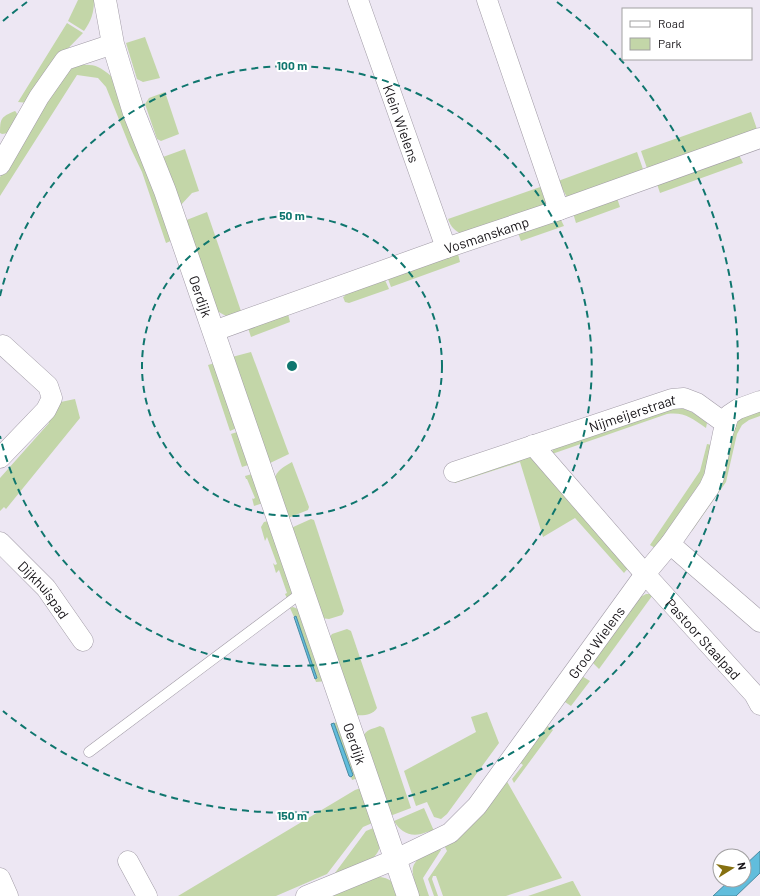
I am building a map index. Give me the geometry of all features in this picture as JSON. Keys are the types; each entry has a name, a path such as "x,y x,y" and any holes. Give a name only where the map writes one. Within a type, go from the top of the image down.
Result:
{"street":[{"name":"Oerdijk","path":"105,0 113,44 134,113 165,190 408,896"},
{"name":"Klein Wielens","path":"358,0 446,248"},
{"path":"487,0 560,210"},
{"path":"0,165 39,97 65,60 113,44"},
{"name":"Vosmanskamp","path":"214,332 446,248 560,210 760,138"},
{"path":"0,458 46,410 52,398 48,386 3,345"},
{"name":"Nijmeijerstraat","path":"454,472 672,399 684,398 697,403 726,424"},
{"name":"Groot Wielens","path":"306,896 396,859 450,833 477,806 645,574 670,544 709,488 714,477 729,416 738,409 760,401"},
{"path":"533,445 645,574"},
{"name":"Dijkhuispad","path":"0,542 46,588 84,641"},
{"path":"670,544 760,622"},
{"name":"Pastoor Staalpad","path":"645,574 754,694 760,705"},
{"path":"128,861 147,896"},
{"path":"0,878 8,896"}],"lane":[{"path":"88,752 304,591"}],"green space":[{"path":"78,0 94,0 92,17 84,31 68,21"},
{"path":"67,23 83,33 52,65 29,103 18,102"},
{"path":"145,37 160,78 143,82 137,79 126,43"},
{"path":"79,65 96,66 111,76 173,240 166,243 142,172 130,147 106,87 98,78 77,75 0,196 0,177 65,74"},
{"path":"165,92 179,134 161,141 157,139 145,104 149,98"},
{"path":"15,111 19,118 9,133 0,133 0,124 2,119"},
{"path":"751,112 758,132 648,171 641,151"},
{"path":"185,149 199,191 192,193 179,207 163,157"},
{"path":"637,152 644,172 568,199 558,181"},
{"path":"739,155 743,163 660,193 657,184"},
{"path":"543,186 548,206 461,234 453,228 448,219"},
{"path":"617,198 620,207 576,223 573,213"},
{"path":"207,212 242,314 226,316 217,311 184,221"},
{"path":"560,218 564,226 521,241 518,233"},
{"path":"458,254 460,262 391,287 388,279"},
{"path":"385,280 389,289 349,303 345,302 343,297 345,296 344,294"},
{"path":"288,314 290,322 251,337 248,328"},
{"path":"251,352 289,454 268,464 232,357"},
{"path":"215,363 226,394 228,393 251,459 248,465 242,467 231,434 240,431 239,427 230,431 208,365"},
{"path":"75,399 80,418 6,509 4,507 0,511 0,478 49,423 49,415 56,403"},
{"path":"670,407 686,409 707,423 706,428 683,415 667,414 552,454 553,449"},
{"path":"760,411 760,416 749,420 742,425 737,434 726,482 692,531 688,529 735,424 742,417"},
{"path":"707,444 712,445 704,477 655,548 650,545 700,471"},
{"path":"530,457 629,567 624,573 575,518 543,537 520,462 455,483 449,467"},
{"path":"292,462 309,507 308,510 288,518 274,481 278,471"},
{"path":"252,474 263,503 254,506 252,498 255,498 245,476"},
{"path":"311,519 314,520 344,611 342,615 329,619 321,618 291,528"},
{"path":"268,521 293,587 291,595 287,598 285,594 287,593 279,570 276,573 273,563 275,565 277,564 267,537 265,541 261,527 264,522"},
{"path":"646,594 652,596 599,669 592,662 637,599"},
{"path":"293,607 298,609 328,681 316,682 315,679 317,678 296,616 294,617 290,608"},
{"path":"347,629 351,631 377,708 368,714 355,715 330,637 332,634"},
{"path":"580,675 590,681 571,706 562,700"},
{"path":"487,712 499,743 447,814 441,819 434,817 427,802 416,806 404,771 476,732 471,717"},
{"path":"341,721 361,777 352,780 351,777 353,775 334,723"},
{"path":"545,724 553,730 514,783 512,779 523,765 518,761"},
{"path":"380,726 384,728 411,808 390,816 363,738 367,731"},
{"path":"505,778 562,878 506,896 443,896 436,876 433,876 432,879 438,896 434,896 428,879 447,851 444,845"},
{"path":"364,787 377,821 363,827 327,874 276,896 178,896 355,790"},
{"path":"424,808 434,831 417,835 409,834 399,828 394,821"},
{"path":"376,827 380,846 374,857 332,877 366,831"},
{"path":"440,848 441,850 423,878 429,896 417,896 413,874 414,864 421,857"},
{"path":"377,877 386,878 392,882 400,896 327,896"},
{"path":"572,881 581,896 528,896"}],"water":[{"path":"296,616 317,678 315,679 294,617"},
{"path":"334,723 353,775 351,777 349,776 331,724"},
{"path":"760,851 760,873 752,881 752,858"},
{"path":"722,888 744,888 736,896 713,896"}]}
